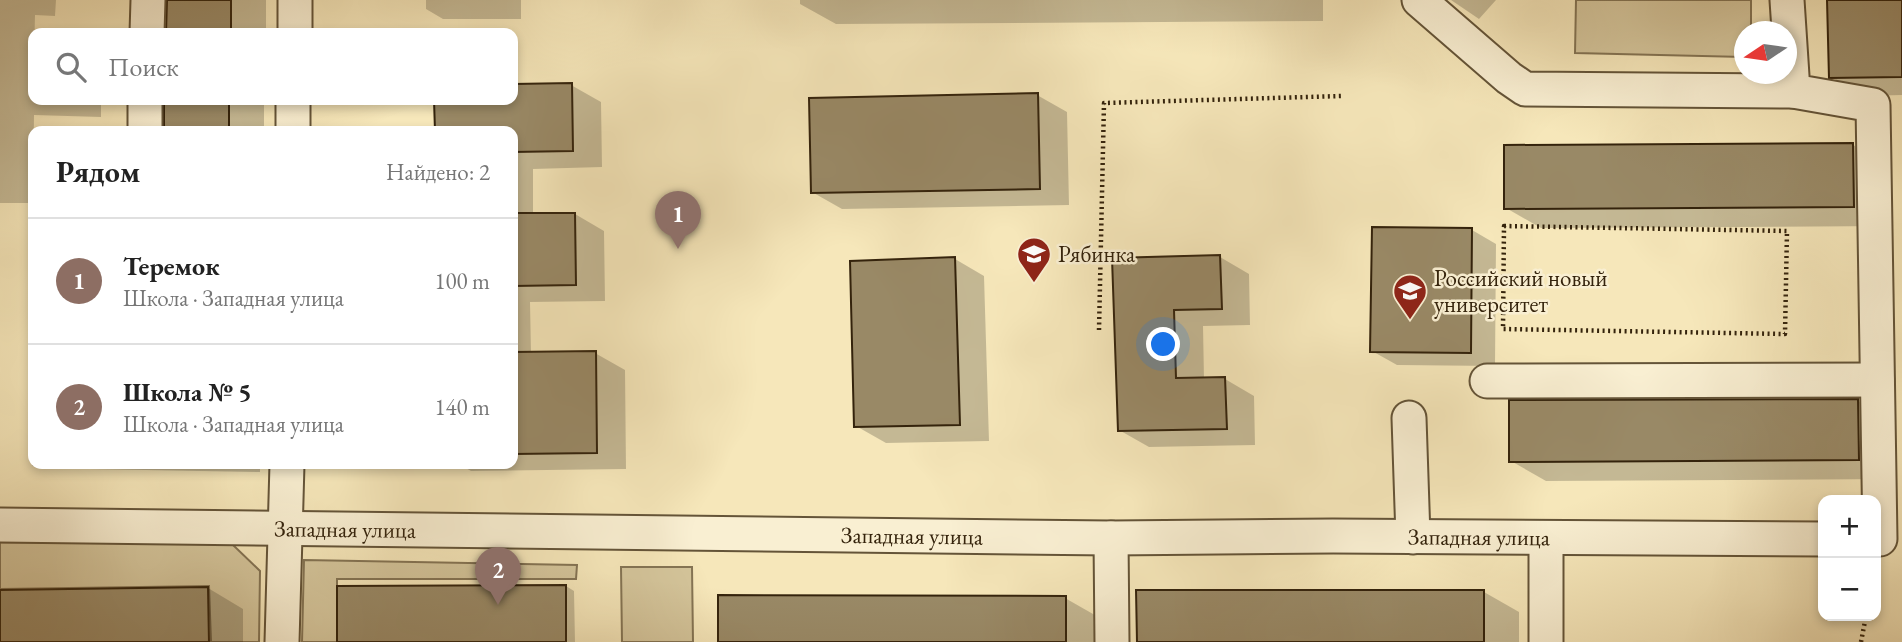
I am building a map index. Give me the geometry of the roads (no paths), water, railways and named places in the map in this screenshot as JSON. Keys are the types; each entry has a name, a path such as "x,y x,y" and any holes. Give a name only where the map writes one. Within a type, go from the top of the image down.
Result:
{"street":[{"path":"147,28 148,0"},
{"path":"295,0 295,28"},
{"path":"1419,0 1525,89 1793,91 1872,105 1877,380 1886,539"},
{"path":"1787,0 1793,91"},
{"path":"145,105 145,126"},
{"path":"293,105 293,126"},
{"path":"1487,381 1877,380"},
{"path":"1409,418 1413,537"},
{"path":"282,642 287,469"},
{"name":"Западная улица","path":"0,525 1111,538 1818,539"},
{"path":"1111,538 1112,642"},
{"path":"1546,538 1546,642"}],"place":[{"name":"Теремок","path":"678,249"},
{"name":"Рябинка","path":"1034,284"},
{"name":"Российский новый университет","path":"1410,321"},
{"name":"Школа № 5","path":"498,605"}]}
